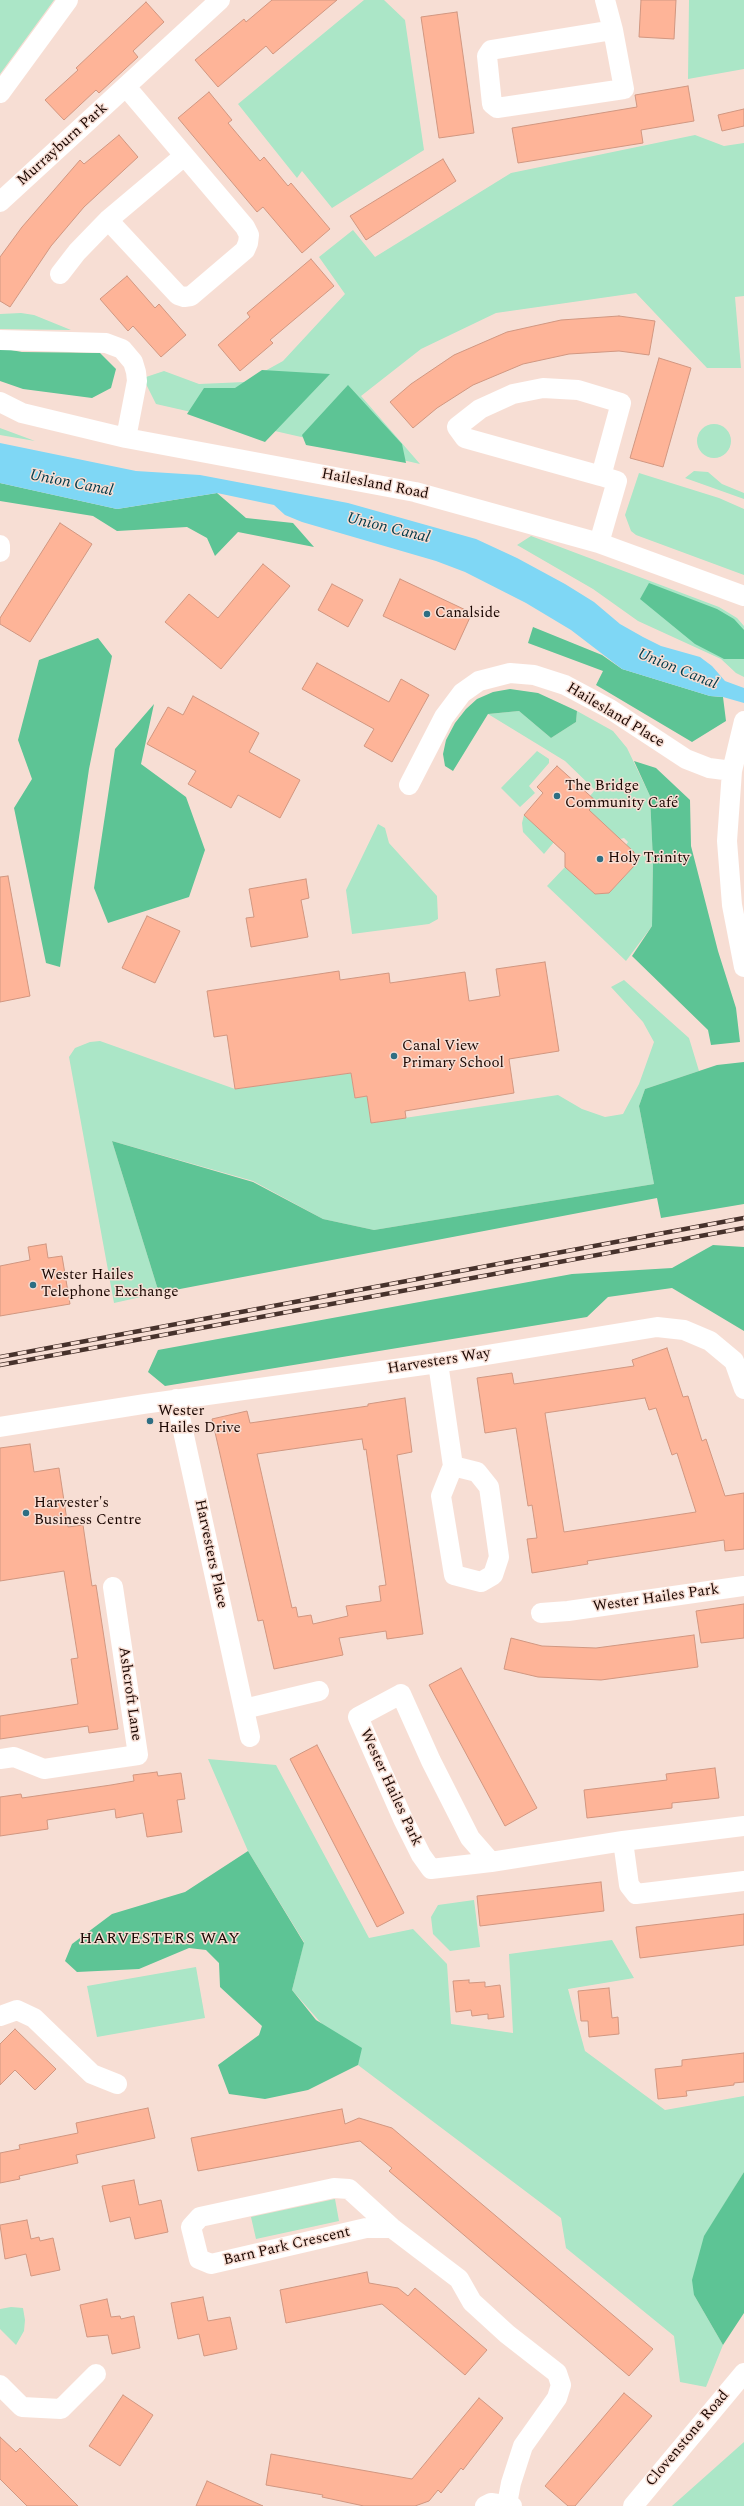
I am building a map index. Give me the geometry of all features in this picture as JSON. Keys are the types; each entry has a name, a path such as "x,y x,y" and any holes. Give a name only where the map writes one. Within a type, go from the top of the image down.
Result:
{"street":[{"path":"0,93 68,0"},
{"name":"Murrayburn Park","path":"0,202 127,88 220,0"},
{"path":"605,0 612,30 624,89 497,108 492,104 487,56 491,50 612,30"},
{"path":"108,220 178,295 191,296 245,250 248,243 248,235 127,88"},
{"path":"60,274 108,220 184,156"},
{"path":"0,340 106,343 122,349 133,362 137,381 126,438"},
{"path":"599,543 617,481 465,438 456,427 480,409 513,394 543,388 578,390 621,403 601,476"},
{"name":"Hailesland Road","path":"0,402 22,413 126,438 415,492 599,543 744,596"},
{"path":"0,545 0,552"},
{"name":"Hailesland Place","path":"409,785 452,705 462,693 479,681 510,674 534,675 565,685 610,709 686,759 709,768 732,771"},
{"path":"744,721 732,771 727,822 728,865 744,967"},
{"name":"Harvesters Way","path":"0,1427 176,1399 438,1363 657,1327 684,1330 710,1341 734,1361 744,1389"},
{"path":"438,1363 453,1466 442,1496 454,1575 482,1582 493,1575 499,1557 489,1487 477,1472 453,1466"},
{"name":"Harvesters Place","path":"176,1399 250,1737"},
{"name":"Wester Hailes Park","path":"541,1613 567,1604 744,1586"},
{"name":"Ashcroft Lane","path":"0,1759 14,1757 44,1769 138,1755 113,1587"},
{"path":"244,1709 319,1691"},
{"name":"Wester Hailes Park","path":"491,1862 470,1838 431,1761 401,1694 358,1717 403,1819 421,1855 431,1868 491,1862 623,1841 744,1826"},
{"path":"623,1841 629,1885 636,1894 744,1881"},
{"path":"0,2016 17,2010 34,2018 92,2074 117,2084"},
{"name":"Barn Park Crescent","path":"392,2228 366,2228 211,2264 199,2259 191,2227 200,2217 334,2188 349,2189 392,2228 459,2279 472,2302 507,2334 557,2374 561,2385 557,2398 523,2446 511,2483 510,2505"},
{"name":"Clovenstone Road","path":"633,2506 744,2373"},
{"path":"0,2385 22,2407 61,2409 96,2374"},
{"path":"485,2506 491,2503 510,2505"}],"green space":[{"path":"0,0 54,0 0,74"},
{"path":"364,0 384,0 405,20 424,150 332,208 302,171 297,178 238,104"},
{"path":"689,0 744,0 744,69 688,79"},
{"path":"695,135 724,146 744,143 744,296 735,297 741,368 707,368 636,293 496,313 421,349 361,396 420,464 156,404 143,378 164,371 199,384 245,382 283,361 345,294 319,257 353,230 375,257 511,173"},
{"path":"21,313 34,315 71,330 0,329 0,314"},
{"path":"0,348 22,352 100,353 116,369 111,388 92,398 23,389 0,381"},
{"path":"262,370 330,374 265,442 187,414 204,388 235,388"},
{"path":"348,385 402,444 406,463 306,445 302,435"},
{"path":"714,424 726,429 731,441 726,453 714,458 702,453 697,441 702,429"},
{"path":"0,428 35,441 0,435"},
{"path":"694,471 708,472 722,484 744,493 744,499 685,478"},
{"path":"639,473 719,498 744,509 744,575 636,535 631,531 625,515"},
{"path":"0,483 117,509 217,493 246,518 293,523 314,547 238,532 215,556 207,538 187,527 117,531 93,516 0,501"},
{"path":"531,536 719,607 737,618 744,626 744,677 736,673 721,659 638,621 593,589 517,545"},
{"path":"649,583 717,609 734,619 744,630 744,659 724,659 695,644 640,599"},
{"path":"533,627 602,655 622,669 710,696 723,697 726,721 692,742 596,685 603,671 528,643"},
{"path":"98,638 112,656 89,769 60,967 46,963 14,808 32,779 18,740 39,660"},
{"path":"510,689 538,693 577,711 576,722 551,738 519,711 488,714 453,771 445,766 443,754 446,740 455,723 466,709 477,699 493,692"},
{"path":"154,704 141,764 186,797 205,850 189,897 108,923 94,888 115,749"},
{"path":"519,711 551,738 576,722 577,711 613,731 627,748 650,796 653,861 652,926 626,961 547,886 565,867 595,894 609,893 634,866 634,852 626,845 628,842 624,838 620,839 577,824 596,802 590,796 595,790 565,761 488,714"},
{"path":"537,751 549,759 549,763 529,786 535,793 520,807 501,788"},
{"path":"634,761 656,768 690,800 691,846 718,951 736,1008 740,1042 711,1045 708,1030 632,956 652,926 653,861 650,796"},
{"path":"524,815 554,842 544,854 523,832 522,823"},
{"path":"378,824 385,828 389,843 437,896 438,919 429,924 352,934 346,890"},
{"path":"624,980 689,1038 699,1071 645,1089 639,1106 654,1184 374,1230 323,1219 253,1181 112,1141 159,1293 114,1303 69,1057 75,1048 90,1042 100,1041 235,1089 351,1073 355,1098 367,1096 371,1123 558,1095 582,1109 605,1117 623,1114 639,1084 654,1042 643,1022 611,987"},
{"path":"744,1062 744,1204 661,1218 657,1198 159,1293 112,1141 253,1182 323,1219 374,1230 654,1184 639,1106 645,1089 717,1065"},
{"path":"713,1245 744,1247 744,1331 672,1288 608,1297 587,1317 165,1386 148,1372 158,1350 572,1274 672,1268"},
{"path":"208,1759 276,1765 369,1938 413,1929 447,1964 451,2024 513,2033 509,1954 612,1940 634,1978 568,1989 585,2051 665,2110 744,2096 744,2172 705,2236 694,2295 723,2345 706,2387 680,2382 674,2336 566,2248 561,2218 358,2065 292,1990 304,1942 248,1851"},
{"path":"248,1851 304,1943 292,1990 316,2020 362,2048 358,2065 308,2090 265,2099 229,2094 218,2065 259,2035 262,2026 220,1987 219,1963 206,1950 189,1948 139,1969 77,1972 65,1961 72,1944 112,1914 185,1892"},
{"path":"474,1900 480,1947 450,1951 433,1934 431,1917 438,1905"},
{"path":"196,1967 205,2018 97,2037 87,1986"},
{"path":"744,2172 744,2313 723,2345 694,2295 692,2280 704,2236"},
{"path":"335,2199 339,2221 256,2239 251,2217"},
{"path":"11,2307 23,2308 25,2320 24,2331 16,2345 0,2329 0,2309"},
{"path":"744,2442 744,2506 672,2506"}],"water":[{"name":"Union Canal","path":"0,443 136,471 200,475 348,503 476,539 517,558 565,584 594,602 620,624 643,637 661,646 700,657 712,666 725,681 744,688 744,703 723,697 710,696 622,669 571,630 526,603 465,572 436,561 302,522 285,515 274,505 217,493 117,509 0,483"}],"building":[{"path":"272,0 337,0 273,54 266,46 218,87 195,60 244,19 246,22"},
{"path":"641,0 676,0 674,39 639,37"},
{"path":"146,2 164,22 133,51 138,57 99,93 96,90 64,120 45,100 78,70 76,68"},
{"path":"457,12 474,133 439,138 421,17"},
{"path":"688,86 694,121 641,130 643,143 518,163 512,128 637,107 635,95"},
{"path":"209,92 232,120 228,123 260,161 264,157 288,186 291,183 330,229 302,253 263,207 257,212 178,118"},
{"path":"744,109 744,126 722,131 718,115"},
{"path":"119,135 138,157 84,207 51,246 10,307 0,301 0,257 22,227 80,160 84,164"},
{"path":"443,159 456,181 366,240 350,216"},
{"path":"311,259 334,286 270,340 273,343 240,371 218,345 250,317 247,313"},
{"path":"127,276 155,308 159,304 186,335 161,357 133,326 128,331 100,299"},
{"path":"619,316 655,321 649,355 619,351 569,354 523,364 473,385 437,408 413,428 390,402 411,384 454,355 507,332 561,320"},
{"path":"659,358 691,368 663,467 630,458"},
{"path":"60,523 92,544 30,642 0,624 0,618"},
{"path":"263,564 290,586 221,669 165,622 189,594 218,618"},
{"name":"Canalside","path":"400,579 472,613 455,650 383,616"},
{"path":"332,584 363,600 348,627 318,610"},
{"path":"317,663 389,702 401,679 429,695 392,762 364,746 374,729 302,689"},
{"path":"193,696 259,733 249,752 300,780 280,818 238,795 231,808 188,784 196,771 147,744 168,707 183,715"},
{"path":"557,766 597,802 589,810 634,852 634,866 609,893 595,894 565,867 565,853 524,815 543,793 537,787"},
{"path":"8,876 30,996 0,1002 0,877"},
{"path":"306,879 309,898 301,900 308,937 251,947 246,918 254,917 249,889"},
{"path":"147,916 180,931 155,983 122,968"},
{"path":"545,962 559,1051 509,1059 514,1093 405,1111 406,1118 371,1123 367,1096 355,1098 351,1073 235,1089 227,1035 214,1037 207,991 339,971 340,980 389,973 390,983 465,972 469,1001 500,996 496,969"},
{"name":"Wester Hailes Telephone Exchange","path":"46,1244 48,1258 62,1256 70,1304 0,1316 0,1266 30,1260 28,1247"},
{"path":"667,1348 683,1397 688,1396 702,1441 706,1439 725,1496 744,1493 744,1549 725,1551 724,1540 587,1561 588,1564 532,1573 527,1539 537,1538 532,1505 528,1506 516,1428 485,1433 477,1378 512,1373 514,1384 634,1366 632,1360","holes":["645,1398 649,1410 656,1408 672,1455 677,1453 696,1512 564,1532 545,1413"]},
{"path":"405,1398 412,1452 397,1455 423,1634 387,1639 386,1631 339,1638 343,1655 274,1669 263,1620 258,1621 212,1419 247,1411 250,1423 368,1406 368,1404","holes":["362,1439 364,1450 366,1449 386,1585 379,1586 381,1601 346,1606 348,1616 313,1624 311,1615 298,1617 296,1607 292,1608 257,1454"]},
{"path":"30,1444 34,1472 59,1468 68,1527 83,1525 92,1586 96,1585 118,1729 89,1733 88,1726 0,1739 0,1716 78,1704 71,1659 78,1658 64,1571 0,1581 0,1448"},
{"path":"744,1604 744,1638 701,1643 696,1611"},
{"path":"694,1635 698,1667 601,1680 538,1677 504,1669 511,1638 542,1646 596,1648"},
{"path":"461,1668 537,1808 505,1826 429,1685"},
{"path":"317,1745 404,1913 377,1927 290,1759"},
{"path":"715,1768 719,1798 672,1803 672,1808 587,1818 584,1790 667,1780 666,1774"},
{"path":"157,1772 158,1776 181,1773 185,1799 177,1800 182,1832 147,1837 143,1813 116,1818 115,1809 47,1820 48,1829 0,1836 0,1797 21,1794 22,1798 111,1785 134,1781 133,1775"},
{"path":"601,1882 604,1911 480,1926 477,1896"},
{"path":"744,1914 744,1945 640,1958 636,1927"},
{"path":"469,1980 469,1983 485,1982 485,1987 500,1985 504,2017 488,2019 488,2014 472,2016 471,2010 456,2012 453,1981"},
{"path":"609,1988 612,2018 618,2017 619,2034 589,2037 588,2021 581,2021 578,1991"},
{"path":"15,2029 56,2069 35,2090 15,2070 0,2085 0,2044"},
{"path":"744,2053 744,2082 734,2083 734,2085 686,2091 687,2096 658,2099 655,2069 682,2066 682,2060"},
{"path":"148,2108 155,2138 76,2155 78,2163 19,2176 20,2179 0,2183 0,2153 20,2149 19,2145 78,2133 76,2123"},
{"path":"342,2109 345,2124 359,2118 392,2128 653,2349 629,2376 389,2171 392,2168 360,2141 198,2171 191,2138"},
{"path":"134,2180 139,2205 161,2200 168,2232 135,2239 130,2217 110,2222 102,2186"},
{"path":"27,2220 31,2239 39,2237 40,2241 53,2238 60,2270 31,2276 26,2254 5,2259 0,2225"},
{"path":"367,2272 369,2283 398,2288 408,2296 415,2288 487,2350 465,2375 382,2304 286,2323 280,2290"},
{"path":"203,2297 208,2321 230,2317 237,2349 204,2356 199,2334 178,2339 171,2303"},
{"path":"107,2299 111,2317 120,2316 121,2319 134,2316 140,2348 112,2354 108,2335 87,2337 80,2305"},
{"path":"624,2393 652,2416 575,2506 568,2506 545,2486"},
{"path":"123,2395 153,2415 120,2466 89,2446"},
{"path":"479,2398 503,2418 463,2470 461,2468 441,2493 438,2490 429,2501 415,2506 364,2506 322,2497 323,2495 266,2485 271,2454 412,2479"},
{"path":"0,2437 16,2452 20,2448 78,2506 27,2506 0,2479"},
{"path":"207,2481 263,2506 196,2506"}],"railway":[{"path":"0,1357 744,1218"},
{"path":"0,1365 744,1228"}],"place":[{"name":"Canalside","path":"427,614"},
{"name":"The Bridge Community Café","path":"557,796"},
{"name":"Holy Trinity","path":"600,859"},
{"name":"Canal View Primary School","path":"394,1056"},
{"name":"Wester Hailes Telephone Exchange","path":"33,1285"},
{"name":"Wester Hailes Drive","path":"150,1421"},
{"name":"Harvester's Business Centre","path":"26,1513"}],"district":[{"name":"HARVESTERS WAY","path":"160,1940"}]}
